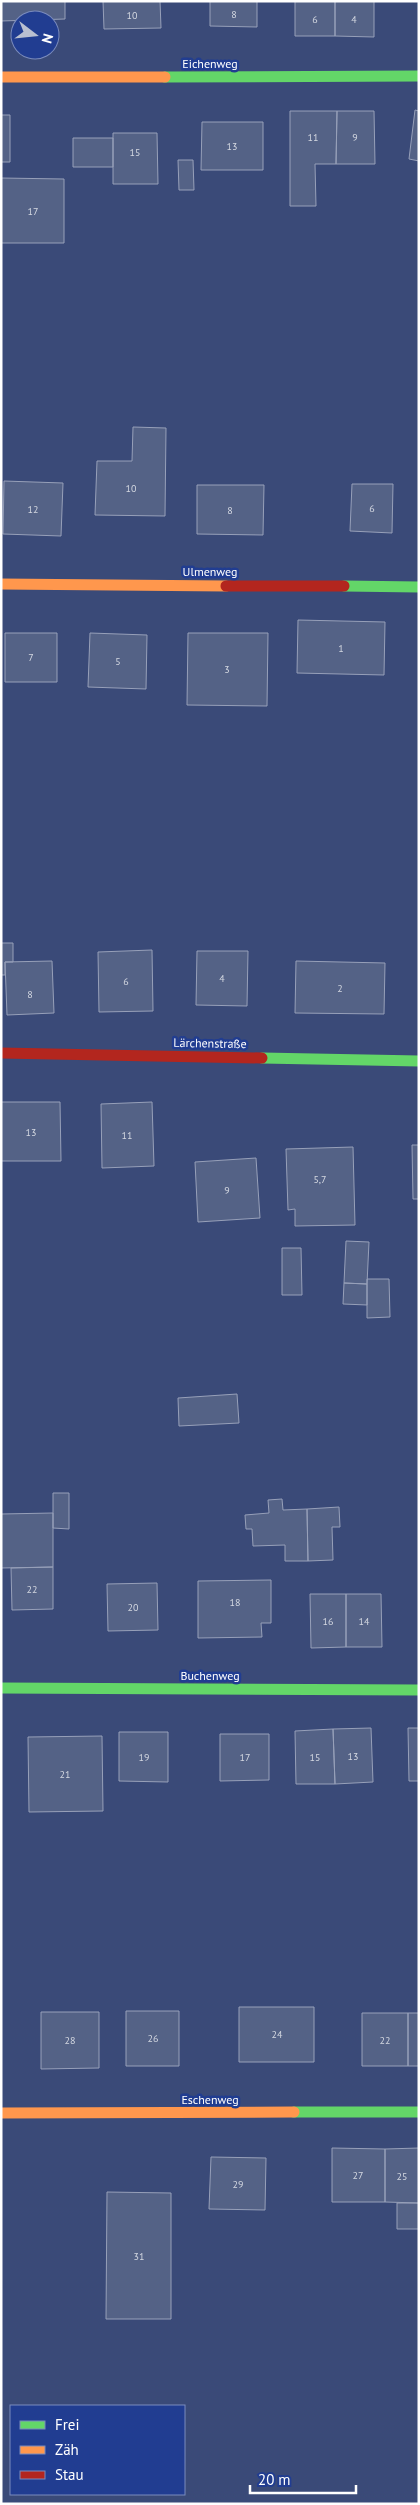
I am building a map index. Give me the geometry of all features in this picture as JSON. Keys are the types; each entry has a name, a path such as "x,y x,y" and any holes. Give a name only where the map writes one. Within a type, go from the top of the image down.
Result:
{"street":[{"name":"Eichenweg","path":"1,77 419,76"},
{"name":"Ulmenweg","path":"1,584 419,587"},
{"name":"Lärchenstraße","path":"1,1053 419,1061"},
{"name":"Buchenweg","path":"1,1688 419,1690"},
{"name":"Eschenweg","path":"1,2113 419,2112"}],"building":[{"path":"1,1 65,1 65,19 60,19 60,10 10,10 10,21 1,21"},
{"path":"103,1 160,1 161,28 104,29"},
{"path":"210,1 257,1 257,27 210,26"},
{"path":"295,1 335,1 335,36 295,36"},
{"path":"335,1 374,1 374,37 335,36"},
{"path":"415,110 419,111 419,161 409,159"},
{"path":"290,111 337,111 336,164 315,164 316,206 290,206"},
{"path":"337,111 374,111 375,164 336,164"},
{"path":"1,115 10,115 10,162 1,162"},
{"path":"202,122 263,122 263,170 201,170"},
{"path":"113,133 157,133 158,184 113,184"},
{"path":"73,138 113,138 113,167 73,167"},
{"path":"178,160 193,160 194,190 179,190"},
{"path":"1,178 64,179 64,243 1,243"},
{"path":"133,427 166,428 165,516 95,515 97,461 132,461"},
{"path":"4,481 63,483 61,536 3,534"},
{"path":"352,484 393,484 392,533 350,531"},
{"path":"197,485 264,485 263,535 197,534"},
{"path":"298,620 385,622 384,675 297,673"},
{"path":"5,633 57,633 57,682 5,682"},
{"path":"90,633 147,635 146,689 88,687"},
{"path":"188,633 268,633 267,706 187,705"},
{"path":"1,943 13,943 13,962 5,962 5,975 1,975"},
{"path":"152,950 153,1011 99,1012 98,952"},
{"path":"197,951 248,951 247,1006 196,1005"},
{"path":"52,961 54,1013 7,1015 5,962"},
{"path":"296,961 385,963 384,1014 295,1013"},
{"path":"1,1102 60,1102 61,1161 1,1161"},
{"path":"152,1102 154,1166 102,1168 101,1104"},
{"path":"412,1145 419,1145 419,1199 413,1199"},
{"path":"353,1147 355,1225 295,1226 295,1209 288,1210 286,1149"},
{"path":"256,1158 260,1218 198,1222 195,1162"},
{"path":"346,1241 369,1242 367,1284 344,1283"},
{"path":"282,1248 301,1248 302,1295 282,1295"},
{"path":"367,1279 389,1279 390,1317 367,1318"},
{"path":"344,1283 367,1284 367,1305 343,1304"},
{"path":"237,1394 239,1423 179,1426 178,1398"},
{"path":"53,1493 69,1493 69,1529 53,1528"},
{"path":"282,1499 283,1510 307,1509 308,1561 285,1561 285,1545 253,1546 252,1529 246,1529 245,1515 269,1513 268,1500"},
{"path":"339,1507 340,1527 332,1527 333,1560 308,1561 307,1509"},
{"path":"53,1513 53,1567 1,1568 1,1514"},
{"path":"53,1567 53,1609 12,1610 11,1568"},
{"path":"271,1580 271,1623 261,1623 262,1637 198,1638 198,1581"},
{"path":"157,1583 158,1630 108,1631 107,1584"},
{"path":"310,1594 346,1594 346,1647 311,1648"},
{"path":"346,1594 381,1594 382,1647 346,1647"},
{"path":"371,1728 373,1782 335,1784 333,1729"},
{"path":"408,1728 419,1728 419,1781 409,1781"},
{"path":"333,1729 335,1784 296,1784 295,1731"},
{"path":"119,1732 168,1732 168,1782 119,1781"},
{"path":"220,1734 269,1734 269,1780 220,1781"},
{"path":"102,1736 103,1811 29,1812 28,1737"},
{"path":"239,2007 314,2007 314,2062 239,2062"},
{"path":"126,2011 179,2011 179,2066 126,2066"},
{"path":"41,2012 99,2012 99,2068 41,2069"},
{"path":"362,2013 408,2013 408,2066 362,2066"},
{"path":"408,2013 419,2013 419,2066 408,2066"},
{"path":"332,2148 385,2149 385,2202 332,2202"},
{"path":"419,2148 419,2203 385,2202 385,2149"},
{"path":"211,2157 266,2158 265,2210 209,2209"},
{"path":"107,2192 171,2193 171,2319 106,2319"},
{"path":"397,2203 419,2203 419,2229 397,2229"}],"traffic: fast":[{"path":"165,77 419,76"},
{"path":"344,586 419,587"},
{"path":"262,1058 419,1061"},
{"path":"1,1688 419,1690"},
{"path":"294,2112 419,2112"}],"traffic: slow":[{"path":"1,77 165,77"},
{"path":"1,584 226,586"},
{"path":"1,2113 294,2112"}],"traffic: jam":[{"path":"226,586 344,586"},
{"path":"1,1053 262,1058"}]}
